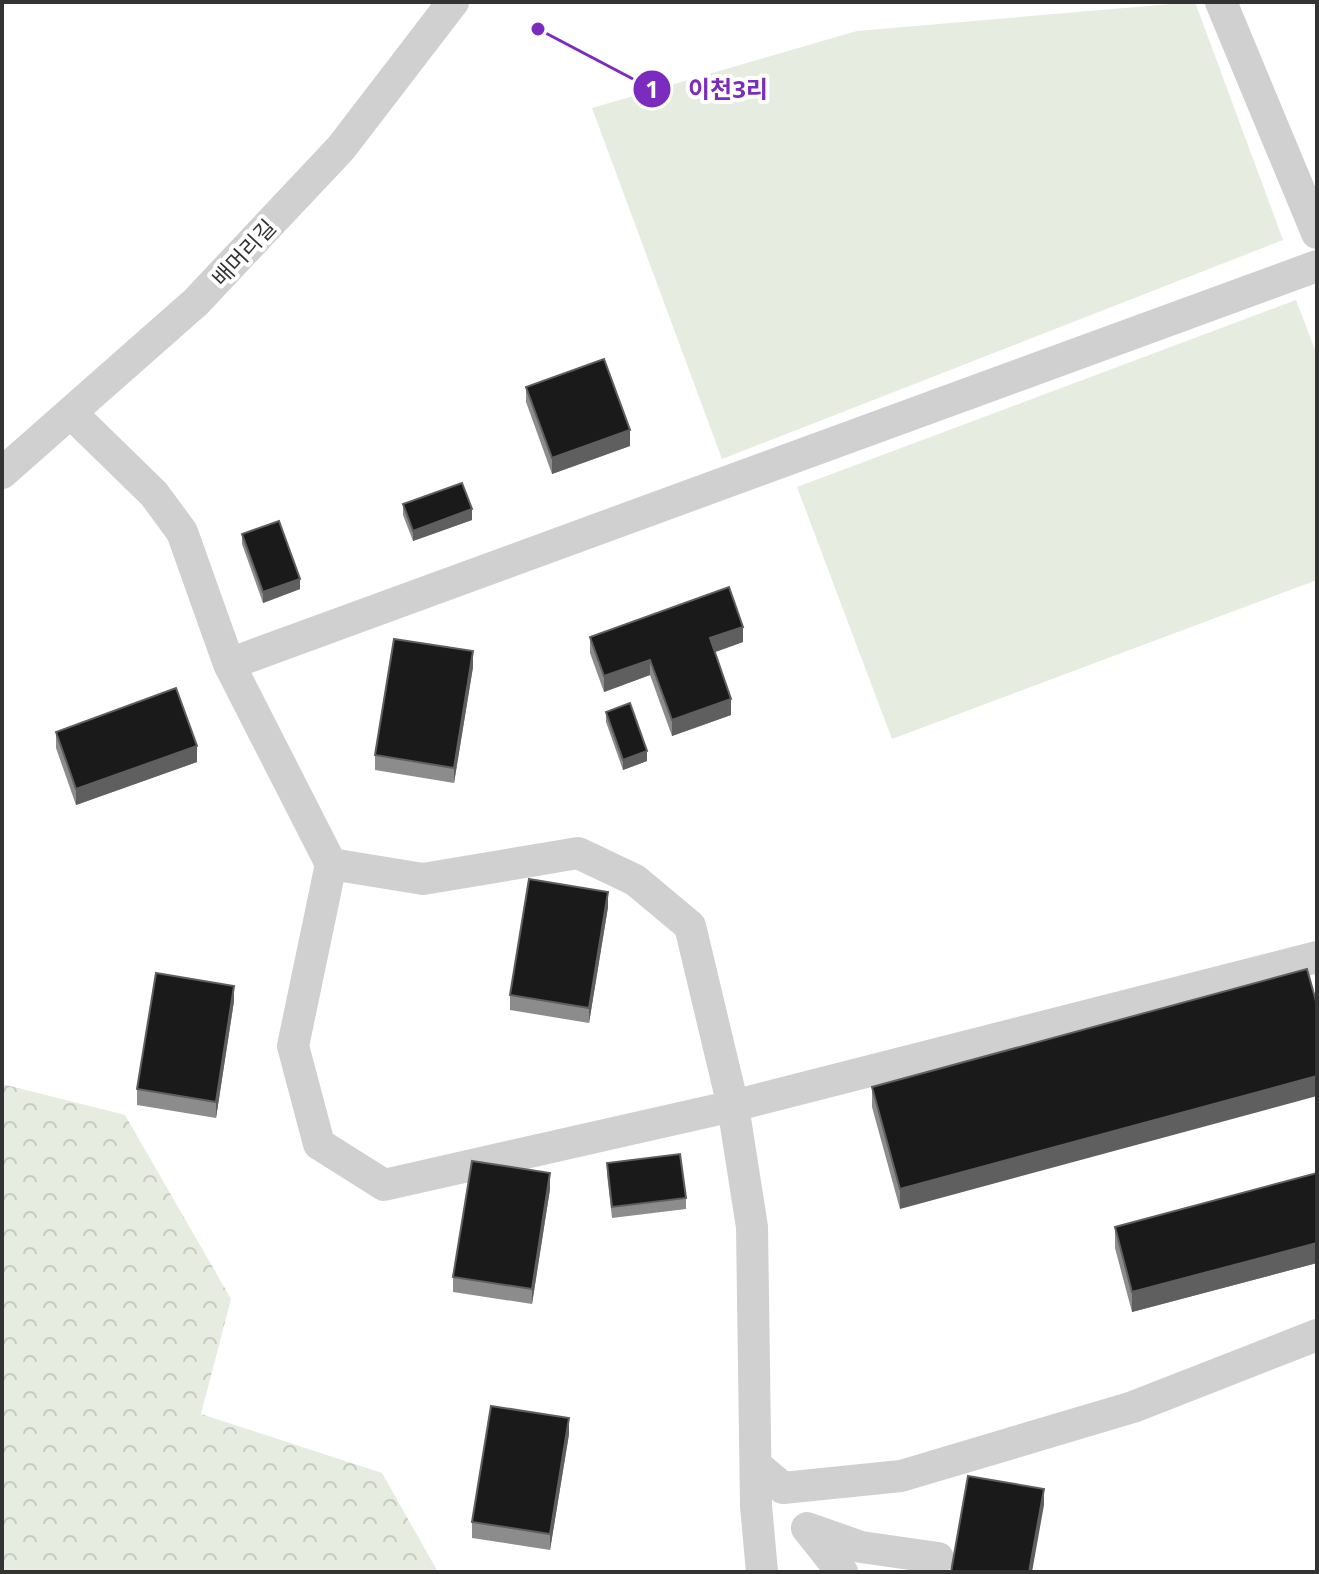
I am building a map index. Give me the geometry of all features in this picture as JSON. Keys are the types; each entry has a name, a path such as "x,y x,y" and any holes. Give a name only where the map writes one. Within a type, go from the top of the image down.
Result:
{"street":[{"name":"배머리길","path":"2,473 196,302 341,148 453,2"},
{"path":"1221,2 1317,233"},
{"path":"229,664 1317,266"},
{"path":"71,413 154,494 182,532 229,664 331,864 293,1046 319,1144 384,1185 733,1106 1317,957"},
{"path":"331,864 423,879 578,853 635,880 690,926 733,1106 752,1227 756,1506 762,1572"},
{"path":"757,1466 783,1488 901,1476 1133,1407 1317,1335"},
{"path":"756,1506 861,1547 938,1558"},
{"path":"807,1528 842,1572"}],"green space":[{"path":"1195,2 1283,240 722,459 592,108 857,31"},
{"path":"1296,300 1317,355 1317,580 892,739 797,487"},
{"path":"2,1084 125,1115 231,1299 201,1414 382,1473 438,1572 2,1572"}],"building":[{"path":"604,359 630,430 552,458 526,387"},
{"path":"462,483 472,509 413,531 403,504"},
{"path":"279,521 300,579 263,592 242,534"},
{"path":"729,587 743,627 710,638 731,699 672,720 650,660 604,676 590,637"},
{"path":"394,639 473,651 454,768 375,755"},
{"path":"176,688 197,746 76,789 56,732"},
{"path":"630,703 647,751 623,760 606,712"},
{"path":"529,879 608,892 589,1008 510,995"},
{"path":"1307,969 1317,1005 1317,1076 900,1189 872,1087"},
{"path":"156,973 234,986 216,1102 137,1089"},
{"path":"680,1154 686,1198 612,1207 607,1163"},
{"path":"472,1161 550,1173 532,1289 453,1277"},
{"path":"1317,1173 1317,1243 1132,1292 1115,1227"},
{"path":"491,1406 569,1418 550,1534 472,1522"},
{"path":"968,1476 1044,1489 1029,1572 951,1572"}],"place":[{"name":"이천3리","path":"538,29"}]}
